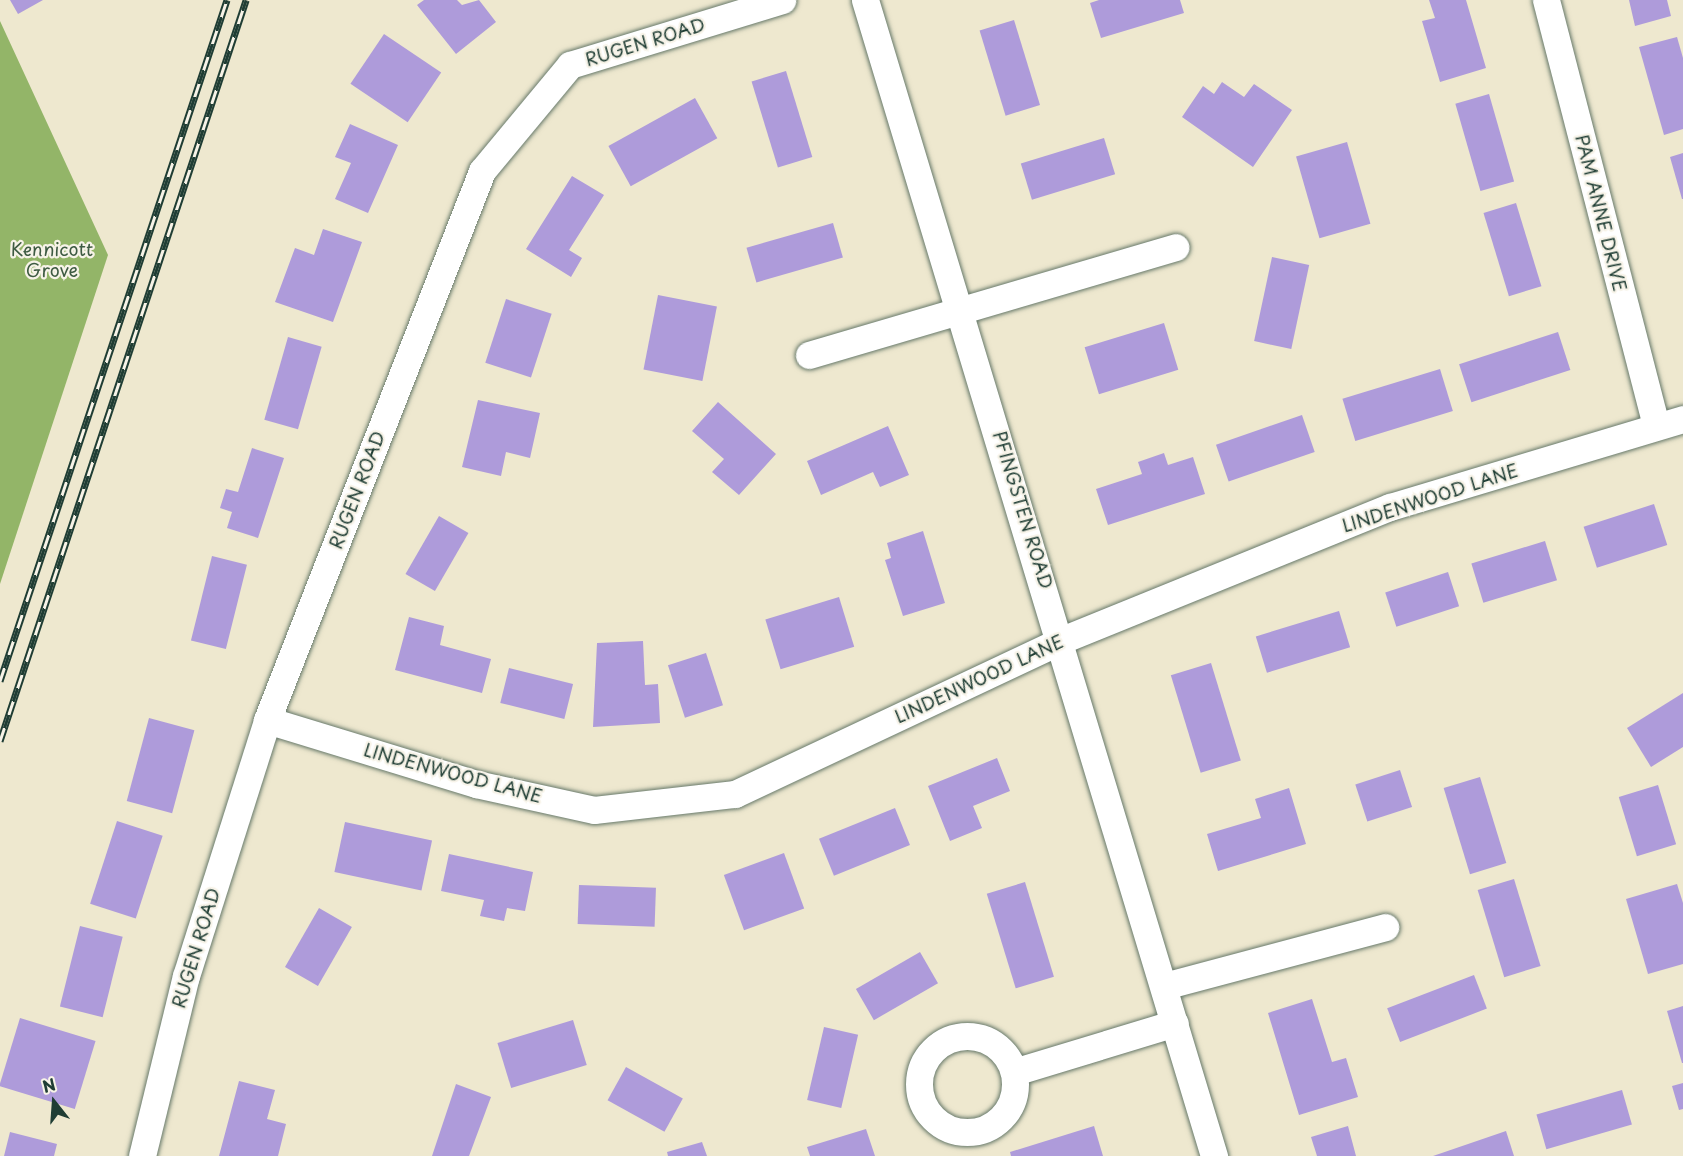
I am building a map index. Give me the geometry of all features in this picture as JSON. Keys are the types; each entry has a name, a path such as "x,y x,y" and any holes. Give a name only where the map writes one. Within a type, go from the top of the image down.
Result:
{"street":[{"name":"RUGEN ROAD","path":"142,1156 186,976 267,720 482,171 570,65 782,0"},
{"name":"PFINGSTEN ROAD","path":"865,0 962,308 1214,1156"},
{"name":"PAM ANNE DRIVE","path":"1546,0 1656,426"},
{"path":"809,355 1175,247"},
{"name":"LINDENWOOD LANE","path":"267,720 476,784 594,810 735,794 1062,640 1390,507 1683,418"},
{"path":"1164,986 1385,927"},
{"path":"1014,1072 1175,1023"}],"green space":[{"name":"Kennicott Grove","path":"0,21 108,255 0,584"}],"building":[{"path":"10,0 43,0 18,14"},
{"path":"424,0 457,0 462,5 479,0 496,22 456,54 417,5"},
{"path":"1099,0 1180,0 1184,13 1101,38 1090,3"},
{"path":"1429,0 1466,0 1486,68 1440,82 1422,21 1435,18"},
{"path":"1629,0 1667,0 1671,16 1635,26"},
{"path":"1014,20 1040,105 1006,116 980,31"},
{"path":"384,34 441,73 408,122 350,84"},
{"path":"1677,37 1683,58 1683,129 1664,135 1639,47"},
{"path":"786,71 812,157 778,168 752,82"},
{"path":"1222,82 1244,97 1254,84 1292,110 1253,167 1182,117 1203,86 1214,94"},
{"path":"1489,94 1514,181 1480,191 1455,104"},
{"path":"695,98 717,138 631,186 608,146"},
{"path":"350,124 398,145 368,213 335,199 351,163 335,157"},
{"path":"1104,138 1115,174 1032,200 1021,163"},
{"path":"1347,142 1370,224 1319,238 1296,157"},
{"path":"1683,153 1683,199 1682,199 1670,157"},
{"path":"572,176 604,195 569,250 582,258 571,277 526,249"},
{"path":"1516,203 1541,286 1509,296 1483,213"},
{"path":"833,223 843,258 756,282 746,248"},
{"path":"323,229 362,242 333,322 275,302 295,248 314,255"},
{"path":"1272,257 1309,265 1291,349 1254,341"},
{"path":"658,295 717,306 702,381 643,370"},
{"path":"506,299 552,314 531,378 485,363"},
{"path":"1164,323 1178,370 1099,394 1085,347"},
{"path":"1558,332 1570,370 1471,402 1459,364"},
{"path":"288,337 322,347 298,429 264,420"},
{"path":"1440,369 1453,411 1355,441 1342,399"},
{"path":"478,400 540,413 530,458 506,452 501,476 462,467"},
{"path":"718,402 776,454 739,495 712,472 724,459 692,431"},
{"path":"1302,415 1315,452 1229,482 1216,445"},
{"path":"888,426 909,475 880,487 873,472 821,495 807,461"},
{"path":"252,448 284,458 258,538 227,528 232,512 220,508 226,489 238,492"},
{"path":"1164,453 1168,465 1193,457 1205,494 1108,525 1096,489 1142,474 1138,462"},
{"path":"1654,504 1667,545 1597,568 1584,527"},
{"path":"439,516 468,533 435,591 406,574"},
{"path":"923,531 945,603 903,616 885,560 891,558 887,543"},
{"path":"1545,541 1557,580 1483,603 1471,564"},
{"path":"212,556 247,565 226,649 191,640"},
{"path":"1448,572 1459,606 1396,627 1385,592"},
{"path":"839,597 854,647 781,669 765,620"},
{"path":"1339,611 1350,647 1267,673 1256,636"},
{"path":"409,617 444,626 440,645 491,659 482,693 395,670"},
{"path":"643,641 645,685 658,684 660,723 593,727 597,643"},
{"path":"706,653 723,705 685,718 668,665"},
{"path":"1211,663 1241,761 1201,773 1171,675"},
{"path":"509,668 573,684 564,719 500,703"},
{"path":"1683,693 1683,747 1651,767 1627,728"},
{"path":"149,718 194,730 172,813 127,801"},
{"path":"997,758 1010,791 973,806 982,828 950,841 928,786"},
{"path":"1400,770 1412,807 1367,822 1355,785"},
{"path":"1480,777 1506,863 1470,874 1444,788"},
{"path":"1658,785 1676,844 1637,856 1619,797"},
{"path":"1289,788 1306,844 1218,871 1207,834 1261,818 1255,799"},
{"path":"895,808 910,845 834,876 819,839"},
{"path":"117,821 163,836 136,919 90,904"},
{"path":"345,822 432,841 421,890 334,872"},
{"path":"784,853 804,908 744,930 724,875"},
{"path":"449,854 533,872 525,911 507,908 504,921 480,916 484,900 441,891"},
{"path":"1514,879 1541,966 1504,977 1478,890"},
{"path":"1025,882 1054,977 1016,988 987,894"},
{"path":"1677,884 1683,903 1683,964 1648,974 1626,899"},
{"path":"579,885 656,888 655,927 578,924"},
{"path":"319,908 352,927 318,986 285,967"},
{"path":"80,926 123,937 103,1017 60,1007"},
{"path":"920,952 938,983 874,1020 856,989"},
{"path":"1474,975 1487,1009 1400,1042 1387,1008"},
{"path":"1312,999 1332,1062 1346,1058 1358,1097 1299,1115 1268,1013"},
{"path":"1683,1006 1683,1063 1682,1063 1667,1011"},
{"path":"20,1018 96,1041 75,1109 0,1086"},
{"path":"573,1020 587,1065 511,1088 497,1043"},
{"path":"824,1027 858,1035 841,1108 807,1100"},
{"path":"626,1067 683,1099 664,1132 608,1100"},
{"path":"239,1081 275,1090 267,1119 286,1124 278,1156 219,1156"},
{"path":"1683,1083 1683,1109 1679,1110 1672,1086"},
{"path":"456,1084 491,1097 469,1156 432,1156"},
{"path":"1622,1090 1632,1125 1546,1149 1536,1115"},
{"path":"1094,1126 1103,1156 1011,1156 1010,1152"},
{"path":"1348,1126 1356,1156 1317,1156 1311,1137"},
{"path":"866,1129 875,1156 810,1156 807,1147"},
{"path":"1506,1131 1514,1156 1433,1156"},
{"path":"10,1132 57,1144 54,1156 4,1156"},
{"path":"702,1142 707,1156 668,1156 667,1152"}],"railway":[{"path":"0,681 227,0"},
{"path":"0,741 246,0"}]}
